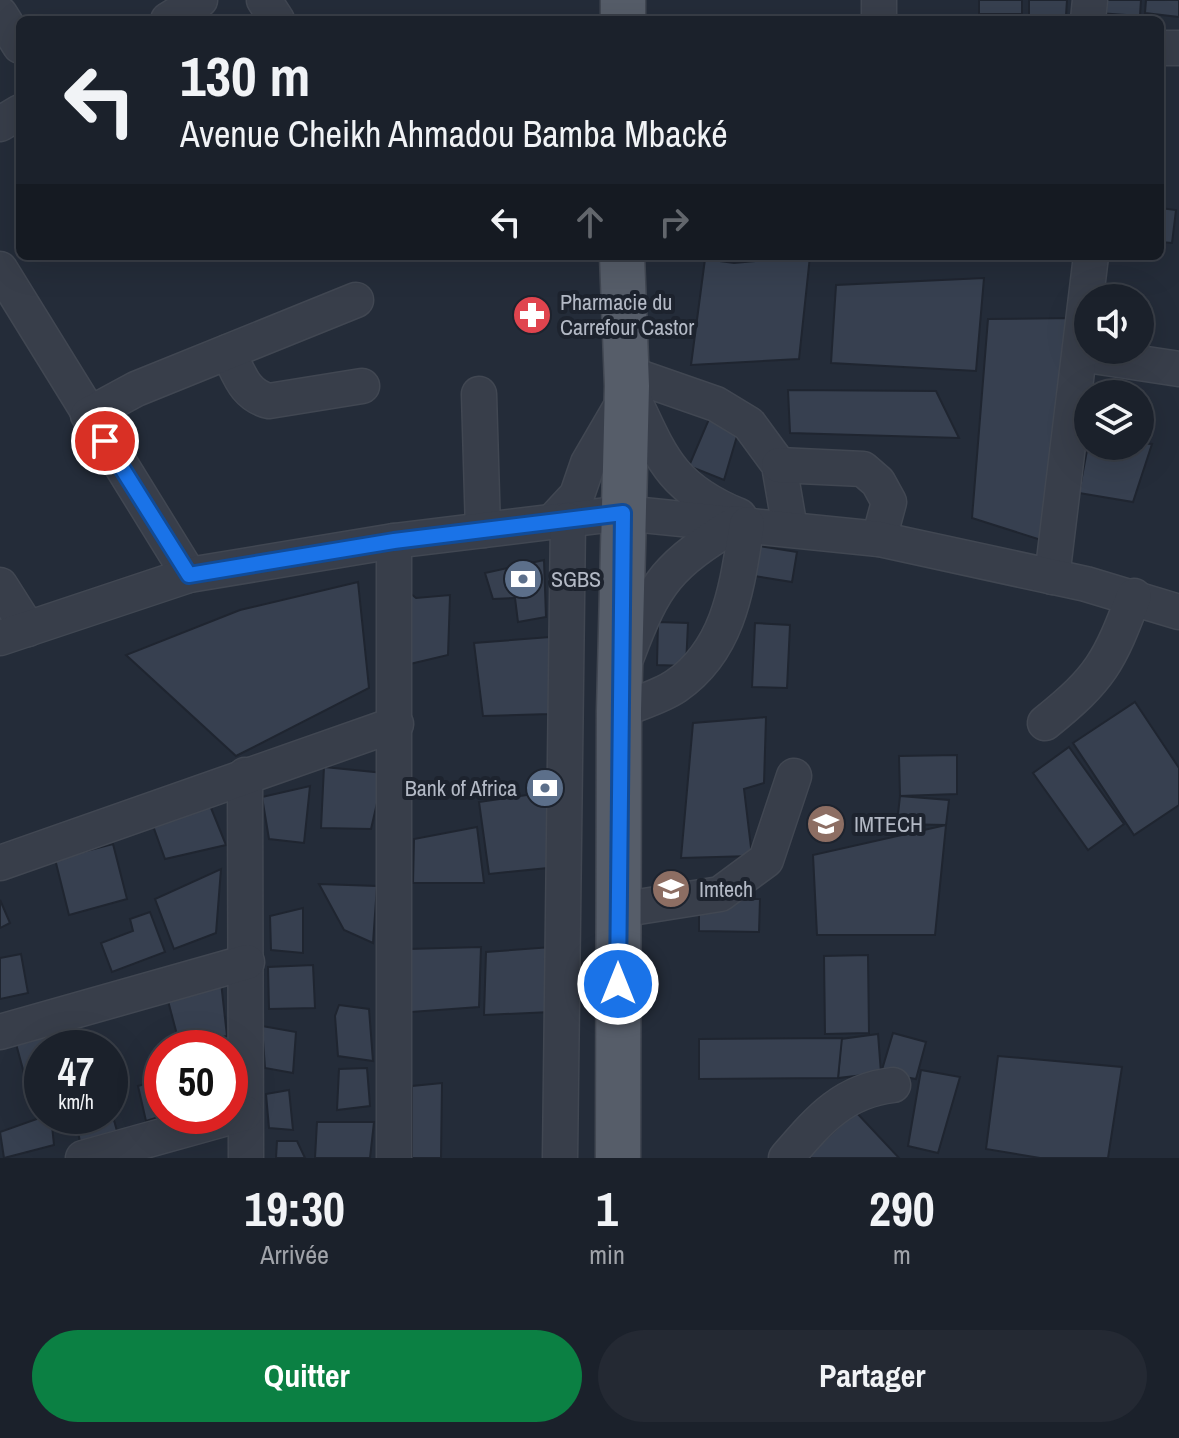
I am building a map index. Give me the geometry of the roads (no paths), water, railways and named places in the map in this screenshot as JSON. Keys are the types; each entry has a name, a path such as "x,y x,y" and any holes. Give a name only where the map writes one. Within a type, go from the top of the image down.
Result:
{"main road":[{"path":"618,1158 619,695 627,385 626,262"}],"street":[{"path":"174,16 200,0"},
{"path":"0,14 16,40"},
{"path":"1088,284 1091,260"},
{"path":"0,269 189,575"},
{"path":"88,415 136,389 356,300"},
{"path":"228,352 247,390 256,398 269,401 362,386"},
{"path":"1052,577 1079,364"},
{"path":"1146,364 1179,369"},
{"path":"627,385 716,404 749,424 779,465"},
{"path":"560,1158 560,521 577,495 588,463 627,385"},
{"path":"627,385 669,471 687,489 759,526"},
{"path":"479,394 483,530"},
{"path":"759,526 675,564 646,606 619,695 676,686 714,650 734,605 779,465"},
{"path":"779,465 863,469 878,482 889,502 879,539"},
{"path":"0,585 14,634 189,575 394,541 623,513 879,539 1134,596 1179,612"},
{"path":"394,541 394,1158"},
{"path":"1045,723 1085,691 1111,657 1134,596"},
{"path":"4,852 396,724"},
{"path":"245,775 246,1030"},
{"path":"619,910 720,894 766,860 794,776"},
{"path":"0,1032 247,962"},
{"path":"786,1158 839,1102 868,1088 893,1085"},
{"path":"83,1158 169,1134"},
{"path":"245,1134 246,1158"}],"place":[{"name":"Pharmacie du Carrefour Castor","path":"532,315"},
{"name":"SGBS","path":"523,579"},
{"name":"Bank of Africa","path":"545,788"},
{"name":"IMTECH","path":"826,824"},
{"name":"Imtech","path":"671,889"}]}
